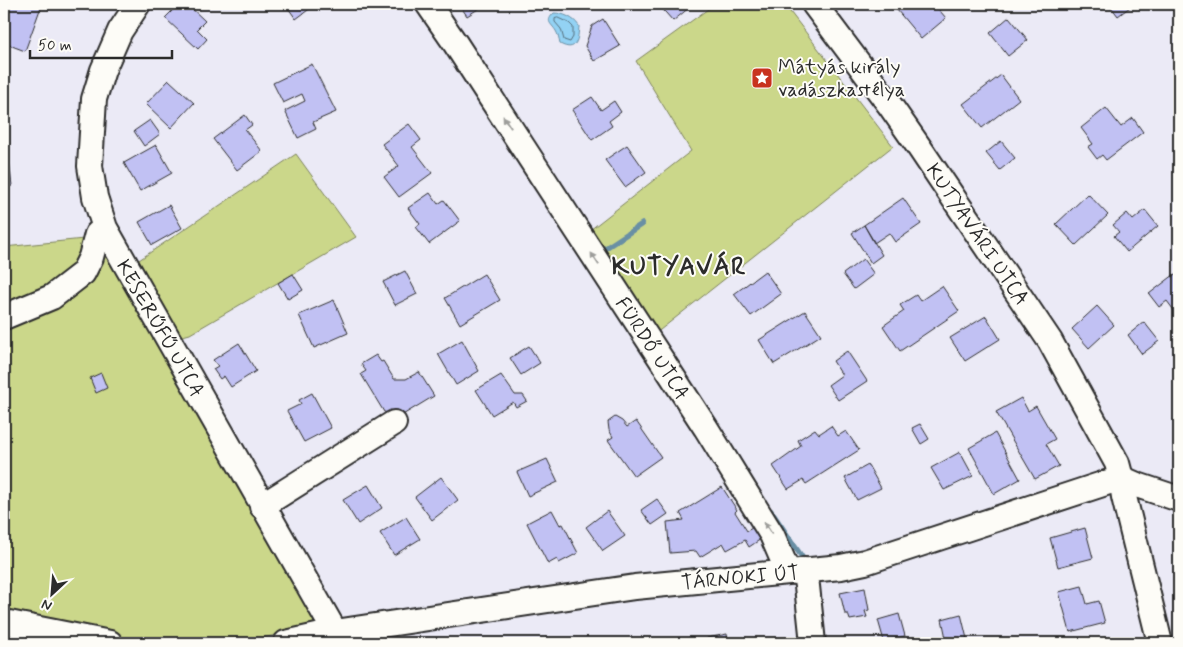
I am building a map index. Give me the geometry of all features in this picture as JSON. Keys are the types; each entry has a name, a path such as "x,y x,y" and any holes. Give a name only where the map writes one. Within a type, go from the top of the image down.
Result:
{"street":[{"name":"KESERŰFŰ UTCA","path":"138,4 120,31 103,70 94,99 90,166 95,197 105,228 336,638"},
{"name":"FÜRDŐ UTCA","path":"428,4 706,428 772,535 807,586 813,643"},
{"name":"KUTYAVÁRI UTCA","path":"814,4 929,161 1050,342 1117,463 1160,643"},
{"path":"4,317 52,297 83,273 91,257 97,234 105,228"},
{"path":"262,506 394,423"},
{"path":"1121,478 1179,499"},
{"name":"TÁRNOKI ÚT","path":"286,643 336,638 635,586 841,567 865,562 1121,478"},
{"path":"4,622 110,643"}],"green space":[{"path":"715,4 784,4 893,146 655,334 590,230 691,151 636,61"},
{"path":"296,154 356,237 190,334 179,337 136,262"},
{"path":"84,239 104,243 316,621 314,626 239,643 159,643 135,640 4,610 4,247"}],"water":[{"path":"554,13 568,16 579,26 577,40 573,46 560,44 557,32 549,21"}],"building":[{"path":"6,4 42,4 25,51 4,43 4,10"},
{"path":"179,4 187,4 205,21 197,29 207,39 198,49 165,18"},
{"path":"316,4 296,19 286,5"},
{"path":"459,4 486,4 467,16"},
{"path":"658,4 687,4 690,7 673,21"},
{"path":"892,4 934,4 946,18 921,39"},
{"path":"1109,4 1127,4 1130,7 1118,16"},
{"path":"1009,17 1028,40 1008,56 990,33"},
{"path":"603,19 620,46 594,61 585,46 592,26"},
{"path":"312,64 336,112 313,122 316,129 298,138 285,111 305,101 302,94 283,103 273,83"},
{"path":"1001,75 1019,99 982,128 963,104"},
{"path":"169,80 194,103 171,128 146,104"},
{"path":"592,97 601,110 614,101 621,112 609,121 612,126 592,140 572,110"},
{"path":"1106,108 1121,127 1133,118 1143,132 1106,160 1102,155 1097,159 1088,147 1093,144 1081,128"},
{"path":"245,115 252,125 245,130 262,151 237,170 213,139"},
{"path":"150,120 160,134 144,146 134,131"},
{"path":"409,124 421,140 412,147 432,173 399,197 384,177 399,166 382,144"},
{"path":"1001,141 1015,158 1000,170 986,153"},
{"path":"156,145 172,173 140,191 124,163"},
{"path":"627,145 646,172 625,187 605,160"},
{"path":"4,160 9,160 12,186 4,187"},
{"path":"430,193 438,204 444,200 460,221 429,244 416,227 420,224 408,208"},
{"path":"1088,194 1108,215 1076,245 1056,224"},
{"path":"903,198 921,224 895,242 889,233 874,243 864,225"},
{"path":"169,205 182,228 152,245 139,222"},
{"path":"1145,210 1158,226 1127,252 1114,236 1119,232 1113,225 1127,213 1133,220"},
{"path":"864,225 882,255 871,263 852,233"},
{"path":"863,259 874,274 854,289 843,274"},
{"path":"405,271 417,294 395,305 383,282"},
{"path":"765,271 781,294 751,316 734,294"},
{"path":"1179,271 1179,317 1167,301 1159,307 1149,294"},
{"path":"293,274 303,290 288,299 278,283"},
{"path":"484,274 500,300 460,324 445,298"},
{"path":"942,286 959,311 900,351 883,326 904,311 900,305 916,295 920,301"},
{"path":"334,300 348,333 314,348 299,315"},
{"path":"1097,306 1114,325 1089,348 1072,329"},
{"path":"805,311 821,335 774,364 759,340"},
{"path":"986,316 1000,339 965,361 950,338"},
{"path":"1144,322 1159,341 1142,354 1128,335"},
{"path":"462,340 479,371 456,385 438,354"},
{"path":"239,343 256,371 231,387 224,376 220,379 213,369 218,366 213,360"},
{"path":"529,346 540,363 521,375 510,358"},
{"path":"847,351 867,381 838,400 828,385 842,375 833,361"},
{"path":"376,355 381,362 383,361 394,379 406,379 419,372 434,396 401,416 384,412 361,374 366,371 361,364"},
{"path":"101,373 107,388 96,393 90,378"},
{"path":"501,375 515,395 523,395 527,401 516,407 513,402 492,415 476,390"},
{"path":"312,393 331,428 304,442 287,411 301,404 299,400"},
{"path":"1021,398 1028,411 1036,406 1055,439 1046,444 1059,466 1035,479 996,412"},
{"path":"615,417 627,427 636,421 661,457 634,476 608,440 613,437 609,430 608,422"},
{"path":"920,424 929,439 921,444 912,428"},
{"path":"831,426 838,436 846,431 859,450 806,484 803,480 788,489 773,466 801,446 798,440 815,429 819,434"},
{"path":"995,433 1020,479 994,494 969,448"},
{"path":"960,452 973,476 944,490 931,468"},
{"path":"547,459 558,482 528,496 517,472"},
{"path":"868,465 881,488 857,500 845,478"},
{"path":"441,477 458,500 432,520 415,497"},
{"path":"368,485 382,508 358,524 343,500"},
{"path":"722,487 737,510 735,512 747,531 757,525 764,537 749,547 745,540 727,550 723,543 700,557 696,551 670,553 667,522 684,520 680,513"},
{"path":"657,499 668,514 652,525 641,510"},
{"path":"552,510 560,525 563,524 578,553 559,563 557,559 548,564 527,523"},
{"path":"607,511 625,536 603,551 586,527"},
{"path":"406,517 420,539 394,555 380,533"},
{"path":"1085,528 1093,558 1058,567 1050,538"},
{"path":"1082,586 1087,604 1099,601 1105,623 1070,632 1059,592"},
{"path":"865,588 869,610 865,611 867,617 850,620 848,614 845,614 840,593"},
{"path":"899,614 905,636 884,641 878,620"},
{"path":"961,614 968,643 947,643 942,619"},
{"path":"727,634 728,643 708,643 707,638"},
{"path":"1117,638 1119,643 1098,643"},
{"path":"934,640 935,643 920,643"}],"waterway":[{"path":"598,253 642,224"},
{"path":"771,511 802,557"}],"place":[{"name":"Mátyás király vadászkastélya","path":"762,78"}],"district":[{"name":"KUTYAVÁR","path":"679,265"}]}
